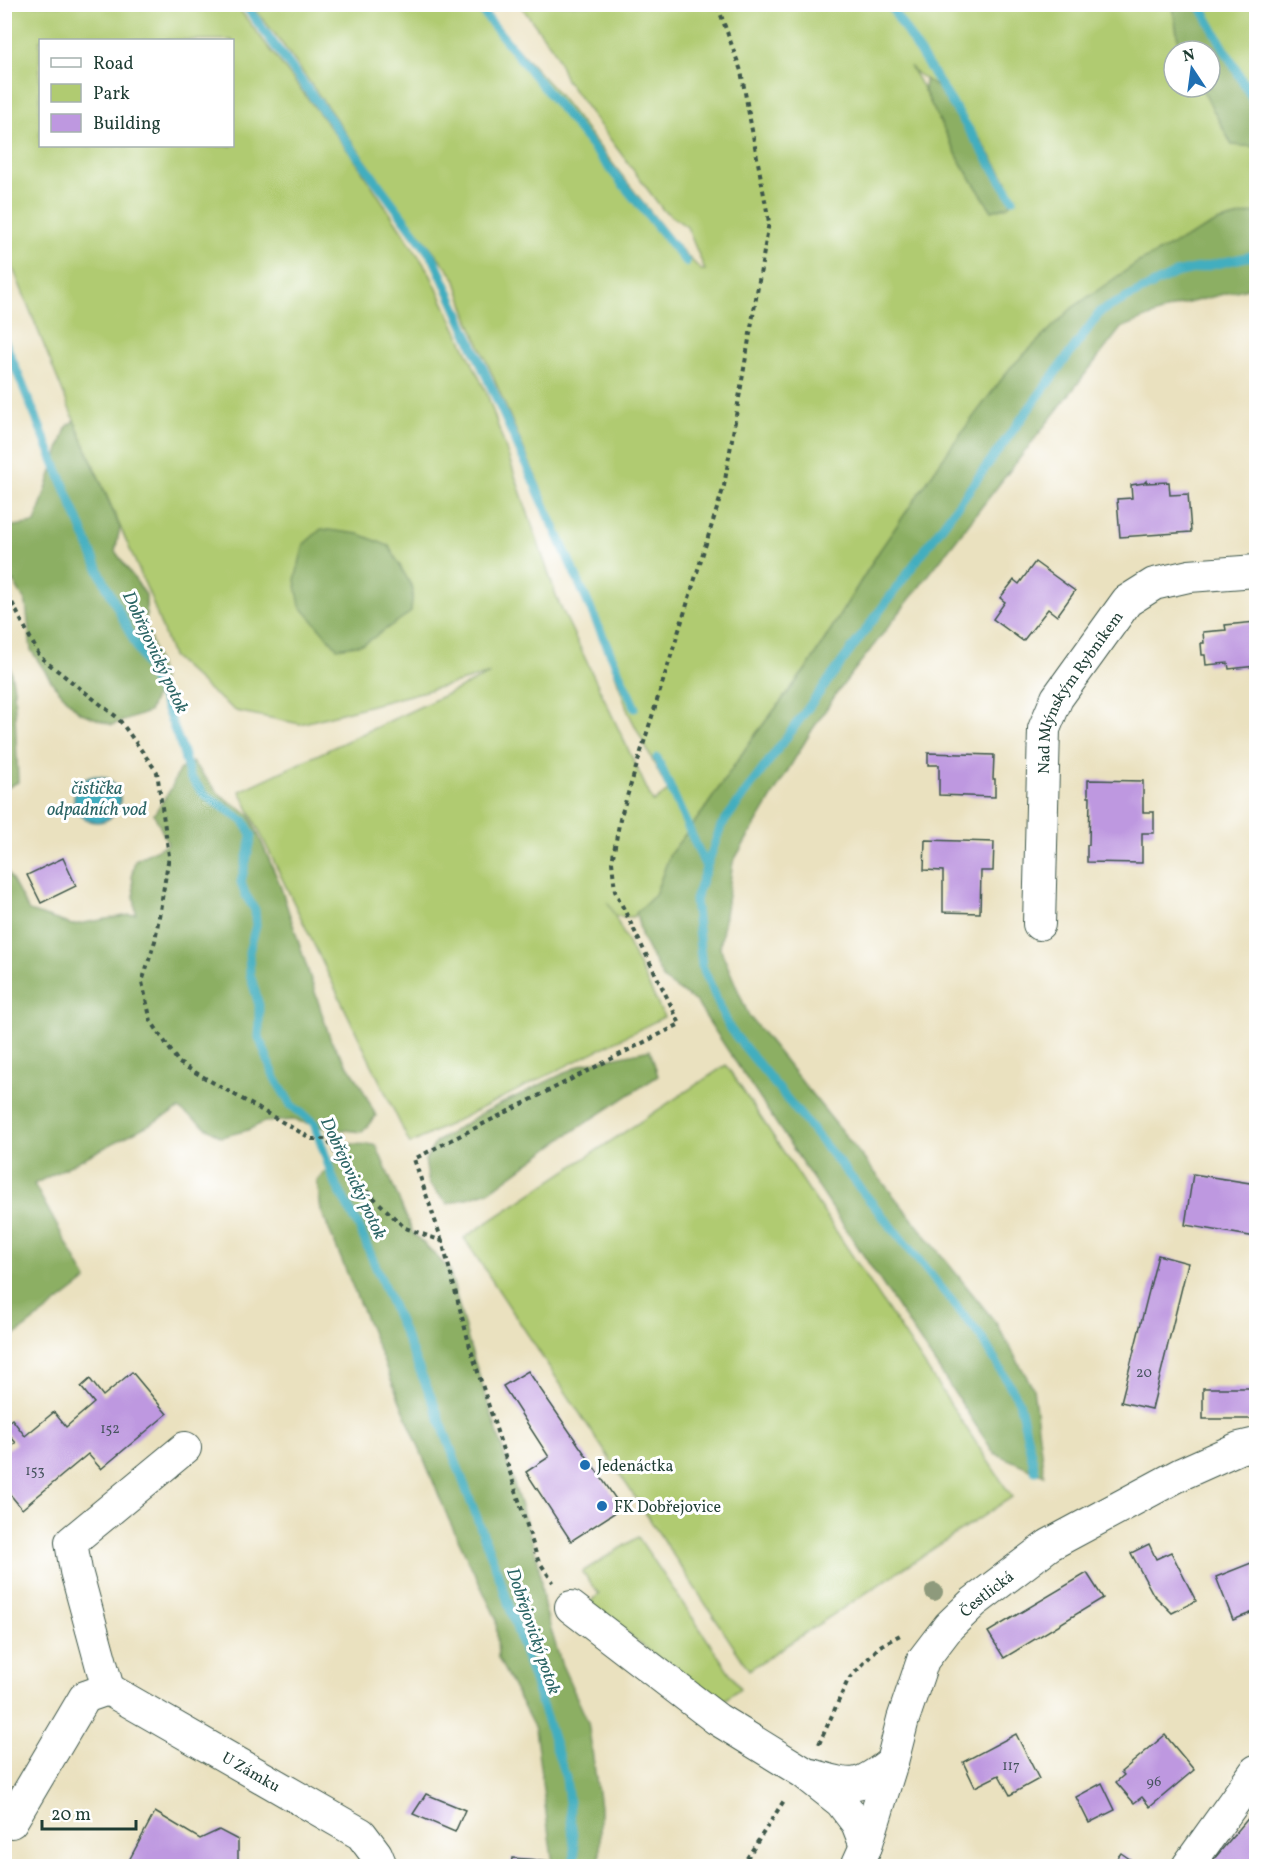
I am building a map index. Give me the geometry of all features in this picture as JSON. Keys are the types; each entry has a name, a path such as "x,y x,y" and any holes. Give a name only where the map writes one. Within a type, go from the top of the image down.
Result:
{"street":[{"name":"Nad Mlýnským Rybníkem","path":"1039,924 1044,729 1057,698 1127,601 1154,584 1189,576 1257,572"},
{"name":"Čestlická","path":"862,1856 923,1660 949,1626 974,1602 1050,1545 1181,1474 1239,1448 1257,1444"},
{"path":"7,1826 85,1697 108,1689 76,1571 71,1542 185,1448"},
{"path":"563,1596 717,1719 802,1772 841,1803 857,1823 862,1856"},
{"name":"U Zámku","path":"108,1689 361,1834 376,1854 381,1866"},
{"path":"802,1772 847,1785 870,1780 892,1762"},
{"path":"1188,1866 1257,1771"}],"path":[{"path":"563,1596 538,1560 470,1347 442,1241 414,1160 680,1024 615,891 612,862 620,819 724,486 769,222 741,71 717,4"},
{"path":"4,587 40,657 118,718 157,772 169,856 155,941 142,982 151,1021 179,1063 312,1138 327,1139 346,1171 405,1228 442,1241"},
{"path":"742,1866 802,1772"}],"green space":[{"path":"4,5 236,5 355,160 429,272 487,394 558,601 653,802 668,791 628,712 597,620 468,318 455,278 401,210 278,38 251,5 478,5 554,89 675,243 701,270 705,270 687,227 663,210 566,80 554,50 520,5 1172,5 1178,39 1162,39 1162,99 1207,99 1232,145 1256,147 1256,212 1217,222 880,550 809,665 752,739 704,810 670,854 655,895 633,917 615,916 608,902 664,1017 410,1144 240,791 490,674 300,724 236,711 172,656 151,598 74,420 5,248","holes":["910,66 916,73 942,91 982,142 962,165"]},
{"path":"1174,5 1195,5 1217,39 1178,39"},
{"path":"1195,5 1256,5 1256,115 1234,65 1222,47 1222,39 1217,39"},
{"path":"1222,47 1234,65 1256,115 1256,147 1232,145 1207,99 1222,99"},
{"path":"925,79 942,91 982,142 1007,181 1011,203 1008,206 992,211 962,165 924,90"},
{"path":"1256,212 1256,286 1176,306 1121,328 839,690 812,730 733,862 720,948 749,1016 996,1323 1033,1388 1044,1475 994,1453 696,1002 664,980 642,938 636,913 655,895 670,854 704,810 752,739 809,665 880,550 950,448 1010,368 1072,308 1137,263 1217,222"},
{"path":"74,420 120,528 115,551 146,595 146,624 162,679 149,712 112,725 79,712 54,685 31,650 26,603 13,581 5,591 5,523 7,527 35,523 66,428"},
{"path":"321,529 359,534 389,546 413,589 411,612 364,644 337,648 300,606 295,580 304,544"},
{"path":"4,637 14,688 18,782 5,789"},
{"path":"192,762 222,797 249,814 279,882 331,1041 359,1082 376,1116 362,1132 327,1128 293,1120 264,1122 248,1130 221,1137 179,1109 34,1184 87,1280 5,1343 5,867 29,911 72,925 136,914 132,874 135,860 168,844 154,814 171,789 179,770"},
{"path":"650,1050 658,1076 567,1135 490,1191 448,1204 429,1184 425,1160 436,1142 482,1113 583,1064"},
{"path":"726,1065 1012,1497 749,1670 464,1238"},
{"path":"349,1144 376,1145 413,1233 449,1269 470,1347 538,1560 544,1606 561,1663 588,1722 600,1807 600,1866 553,1866 535,1729 498,1658 496,1618 449,1520 321,1210 317,1181"},
{"path":"638,1537 740,1688 718,1705 589,1603 599,1594 582,1572"}],"water":[{"name":"čistička odpadních vod","path":"97,776 106,777 113,783 119,790 119,808 113,815 106,821 97,822 88,821 81,815 75,808 74,799 75,790 81,783 88,777"}],"building":[{"path":"1146,481 1146,483 1169,482 1170,495 1188,494 1191,532 1120,537 1117,499 1132,498 1131,485"},
{"path":"1035,562 1075,591 1057,616 1048,609 1023,641 993,619 1005,602 1000,598 1014,580 1019,584"},
{"path":"1256,622 1256,666 1229,669 1228,663 1206,665 1205,655 1202,655 1203,632 1226,630 1225,625"},
{"path":"928,753 994,755 995,797 939,795 939,765 928,765"},
{"path":"1088,780 1143,781 1143,812 1154,812 1154,833 1142,833 1142,863 1087,862 1090,797 1088,797"},
{"path":"925,840 994,842 993,871 981,871 980,913 943,912 943,871 924,870"},
{"path":"63,858 76,886 41,903 27,875"},
{"path":"1193,1174 1256,1184 1256,1237 1185,1225"},
{"path":"1158,1255 1188,1263 1152,1409 1121,1402"},
{"path":"528,1371 622,1508 571,1541 526,1472 549,1457 503,1386"},
{"path":"132,1372 167,1414 101,1469 88,1454 22,1509 4,1487 4,1453 16,1443 4,1429 4,1425 12,1419 25,1436 54,1412 66,1427 94,1403 81,1387 90,1379 103,1396"},
{"path":"1203,1388 1256,1388 1256,1419 1203,1419"},
{"path":"1149,1544 1156,1559 1171,1552 1196,1601 1172,1613 1153,1594 1131,1553"},
{"path":"1256,1561 1256,1611 1233,1620 1216,1577"},
{"path":"1087,1573 1103,1598 1004,1658 988,1632"},
{"path":"1016,1734 1039,1779 1010,1795 999,1775 975,1787 963,1762"},
{"path":"1165,1735 1194,1770 1150,1807 1142,1797 1134,1803 1116,1782 1124,1775 1121,1772"},
{"path":"1102,1783 1115,1810 1089,1823 1076,1797"},
{"path":"426,1794 465,1810 455,1832 413,1814"},
{"path":"1256,1809 1256,1866 1208,1866"},
{"path":"155,1812 200,1839 219,1830 238,1840 238,1862 246,1866 126,1866"},
{"path":"1121,1853 1140,1866 1111,1866"},
{"path":"512,1858 553,1861 553,1866 511,1866"}],"waterway":[{"path":"244,4 434,259 635,708"},
{"path":"476,4 686,262"},
{"path":"889,4 1013,199"},
{"path":"1199,4 1256,105"},
{"path":"1035,1471 1019,1401 982,1338 730,1029 702,966 695,900 721,826 1101,311 1176,273 1256,255"},
{"name":"Dobřejovický potok","path":"4,340 100,573 162,697 190,777 205,795 244,821 252,836 241,882 255,910 256,925 249,952 250,974 259,1005 259,1037 275,1078 291,1105 314,1123 334,1181 359,1227 434,1404 503,1587 566,1778 575,1854 572,1866"},
{"path":"657,758 706,867"}],"place":[{"name":"Jedenáctka","path":"585,1465"},
{"name":"FK Dobřejovice","path":"602,1506"}]}
